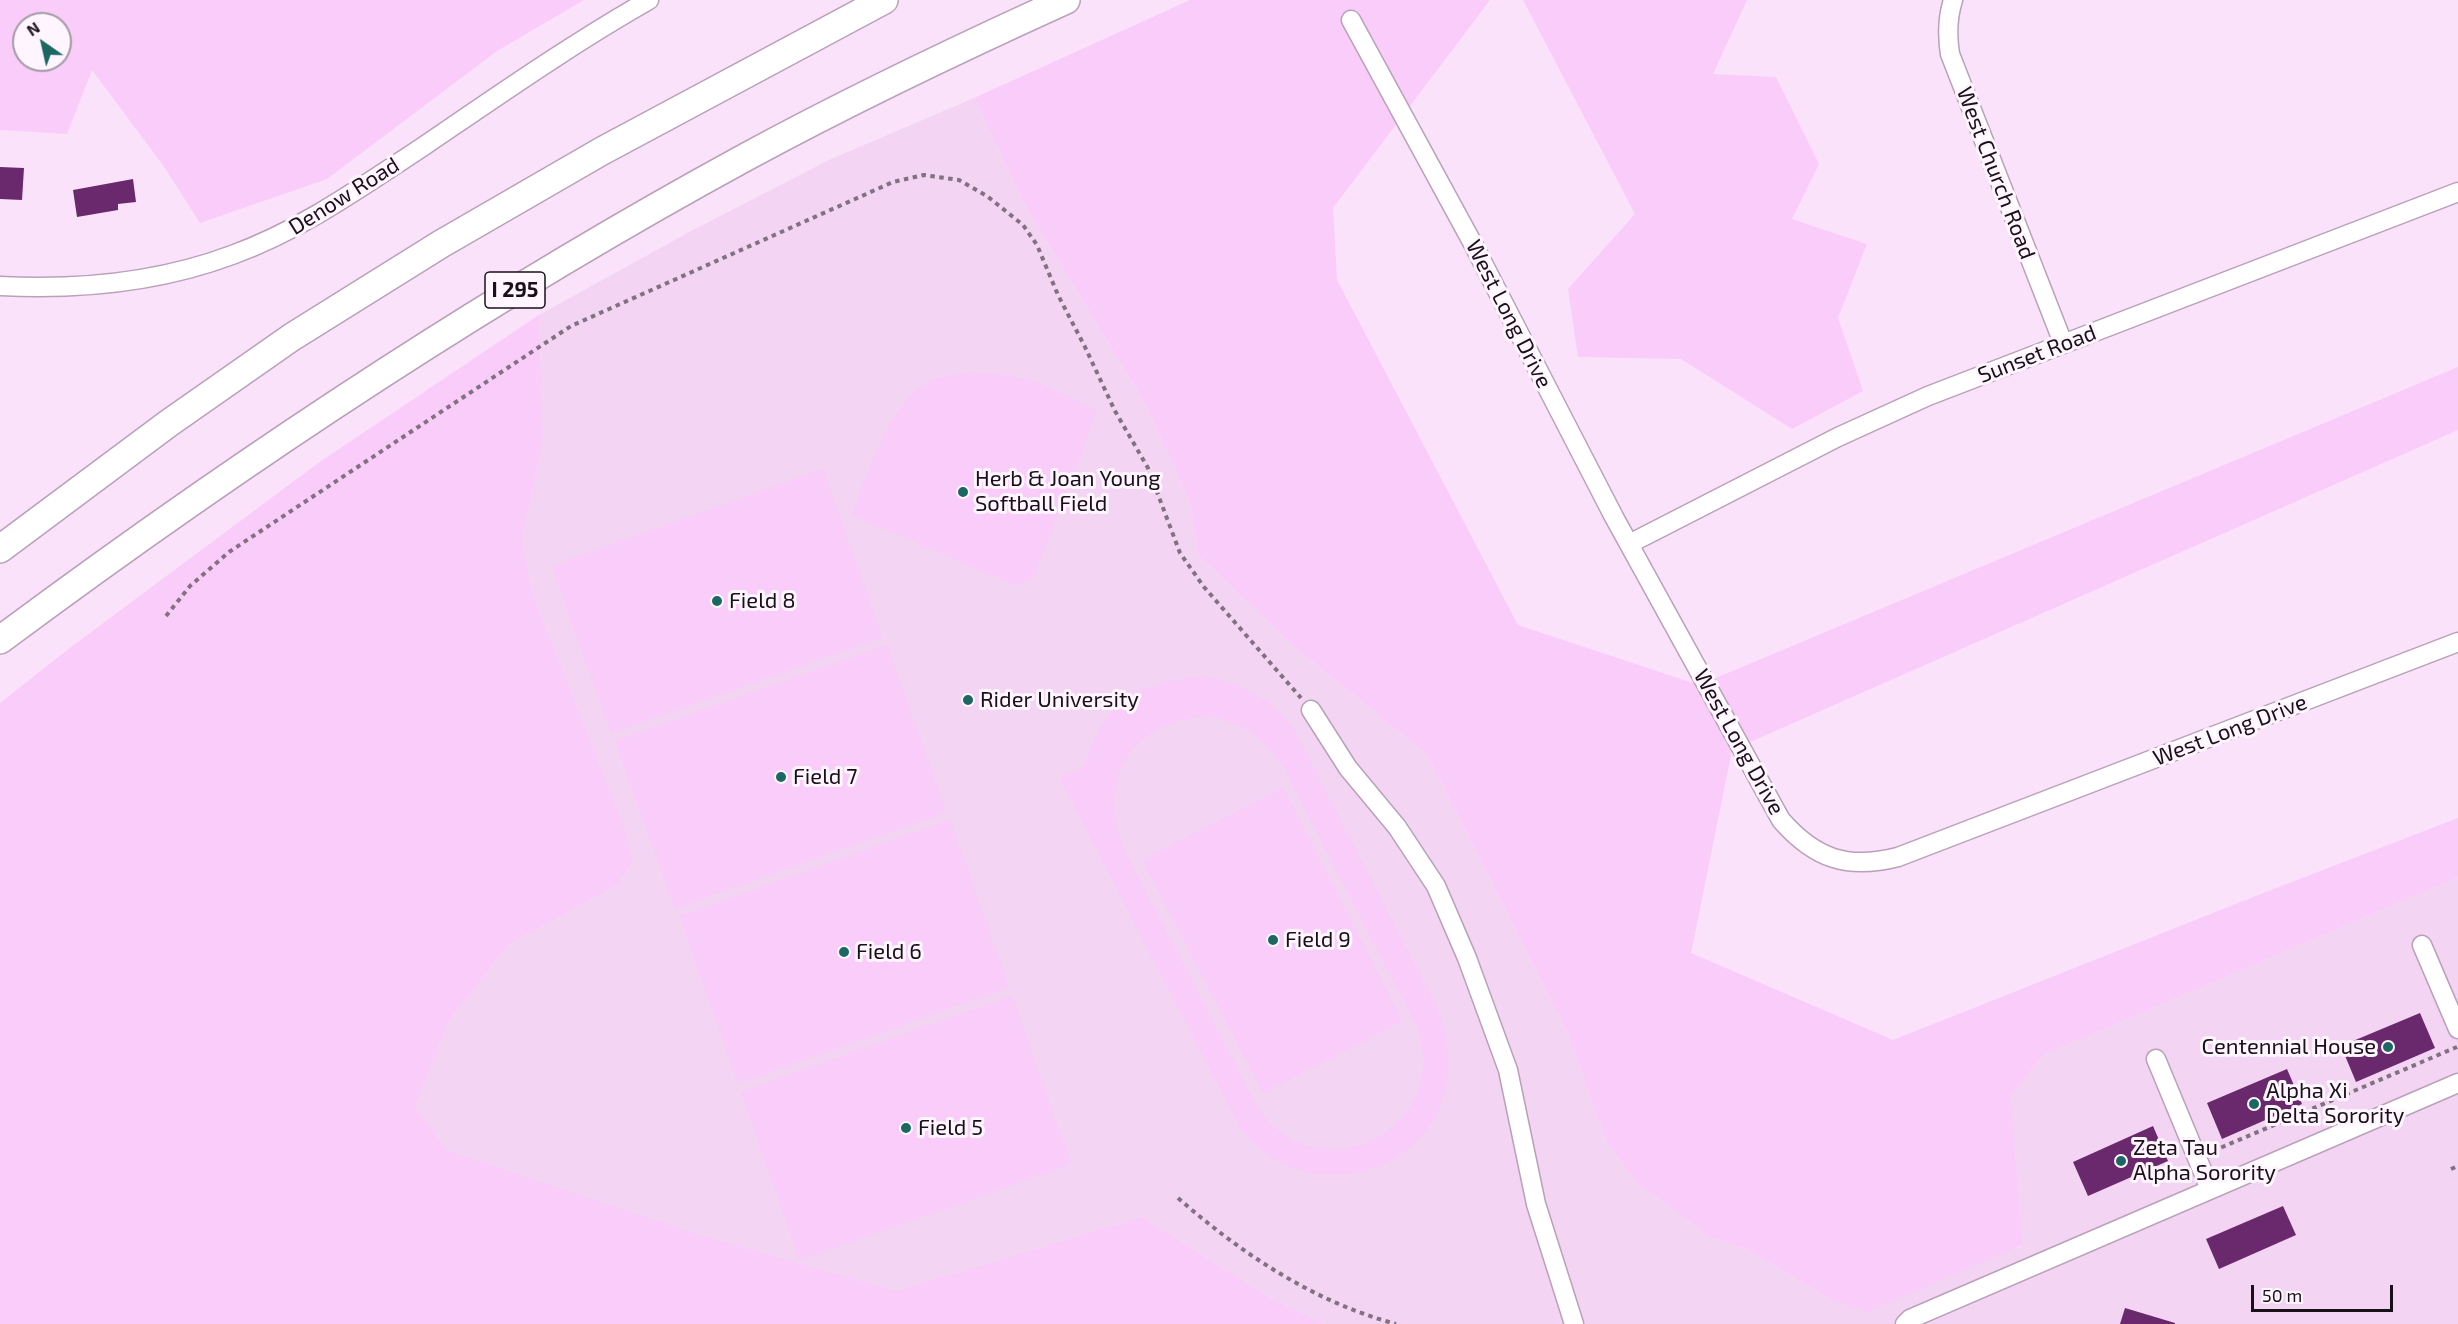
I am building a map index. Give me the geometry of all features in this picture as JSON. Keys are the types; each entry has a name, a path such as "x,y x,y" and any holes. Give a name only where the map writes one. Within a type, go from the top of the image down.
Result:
{"highway":[{"path":"0,549 169,423 292,337 441,244 602,151 884,0"},
{"name":"I 295","path":"0,640 98,567 257,455 424,346 524,285 747,156 897,79 1066,0"}],"street":[{"name":"Denow Road","path":"0,286 36,288 93,286 140,280 186,270 276,237 344,199 545,64 649,0"},
{"name":"West Church Road","path":"1953,0 1947,33 1950,54 2062,343"},
{"name":"West Long Drive","path":"1351,20 1467,232 1629,544 1781,820 1796,837 1815,851 1834,859 1855,863 1878,862 1898,857 2458,642"},
{"name":"Sunset Road","path":"1629,544 1848,433 1928,396 2458,192"},
{"path":"1311,710 1348,768 1397,827 1441,896 1467,958 1508,1070 1536,1204 1574,1324"},
{"path":"2422,945 2458,1029"},
{"path":"2156,1059 2210,1189"},
{"path":"1905,1322 2458,1083"}],"path":[{"path":"166,616 189,586 230,552 571,326 893,182 924,175 959,180 987,196 1023,225 1037,244 1058,295 1114,411 1148,468 1180,553 1204,586 1311,710"},
{"path":"2197,1158 2458,1047"},
{"path":"2451,1169 2458,1167"},
{"path":"1178,1198 1202,1218 1294,1283 1366,1316 1396,1324"}],"shaded area":[{"path":"0,0 584,0 497,51 327,179 200,223 165,168 92,70 67,134 0,130"},
{"path":"1190,0 1490,0 1333,208 1337,280 1518,625 1699,685 2458,367 2458,430 1732,750 1691,953 1893,1040 2458,818 2458,877 2043,1055 2011,1096 2022,1245 1867,1312 1832,1300 1749,1250 1713,1238 1637,1181 1606,1140 1566,1028 1427,754 1294,646 1199,556 1190,502 1146,405 1025,204 974,98"},
{"path":"1523,0 1747,0 1713,74 1776,77 1819,164 1792,219 1867,244 1838,318 1863,391 1792,429 1681,359 1578,357 1568,289 1635,214"},
{"name":"Rider University","path":"974,98 1025,204 1146,405 1190,502 1199,556 1294,646 1427,754 1566,1028 1606,1140 1713,1238 1749,1250 1832,1300 2022,1246 2011,1096 2043,1055 2458,877 2458,1324 1325,1324 1275,1301 1142,1217 896,1291 700,1235 447,1150 415,1107 448,1022 508,945 615,886 624,826 533,595 522,539 543,440 539,315 691,231 829,160"},
{"path":"539,315 543,440 522,539 533,595 624,826 632,862 615,886 508,945 448,1022 415,1107 447,1150 700,1235 896,1291 1142,1217 1275,1301 1325,1324 0,1324 0,703 71,647 321,461"},
{"name":"Herb & Joan Young Softball Field","path":"972,373 1002,375 1037,382 1097,411 1033,578 1016,585 852,515 881,443 902,407 927,383 943,377"},
{"name":"Field 8","path":"823,469 882,637 611,733 552,566"},
{"name":"Field 7","path":"887,645 946,812 675,908 615,741"},
{"path":"1205,677 1232,684 1255,694 1275,709 1294,730 1438,1010 1446,1040 1449,1071 1445,1091 1435,1117 1419,1138 1399,1155 1376,1167 1351,1173 1325,1174 1299,1169 1269,1156 1240,1127 1060,778 1085,766 1102,726 1128,699 1162,683","holes":["1210,716 1234,723 1253,733 1277,757 1419,1030 1424,1066 1417,1093 1406,1112 1391,1128 1373,1140 1353,1147 1332,1149 1310,1147 1284,1135 1261,1112 1123,848 1116,821 1115,797 1119,775 1128,756 1141,740 1160,728 1183,720"]},
{"name":"Field 9","path":"1283,788 1402,1021 1263,1093 1143,860"},
{"name":"Field 6","path":"950,820 1009,987 738,1083 680,916"},
{"name":"Field 5","path":"1012,996 1071,1164 800,1260 741,1092"}],"building":[{"path":"0,167 24,168 22,200 0,199"},
{"path":"133,179 136,202 118,204 118,210 77,217 73,190"},
{"name":"Centennial House","path":"2420,1013 2435,1048 2356,1082 2341,1046"},
{"name":"Alpha Xi Delta Sorority","path":"2287,1069 2302,1104 2222,1139 2207,1103"},
{"name":"Zeta Tau Alpha Sorority","path":"2153,1126 2168,1161 2088,1196 2073,1162"},
{"path":"2283,1206 2296,1235 2219,1269 2206,1239"},
{"path":"2125,1308 2175,1323 2175,1324 2120,1324"}],"place":[{"name":"Herb & Joan Young Softball Field","path":"963,492"},
{"name":"Field 8","path":"717,601"},
{"name":"Rider University","path":"968,700"},
{"name":"Field 7","path":"781,777"},
{"name":"Field 9","path":"1273,940"},
{"name":"Field 6","path":"844,952"},
{"name":"Centennial House","path":"2388,1047"},
{"name":"Alpha Xi Delta Sorority","path":"2254,1104"},
{"name":"Field 5","path":"906,1128"},
{"name":"Zeta Tau Alpha Sorority","path":"2121,1161"}]}
